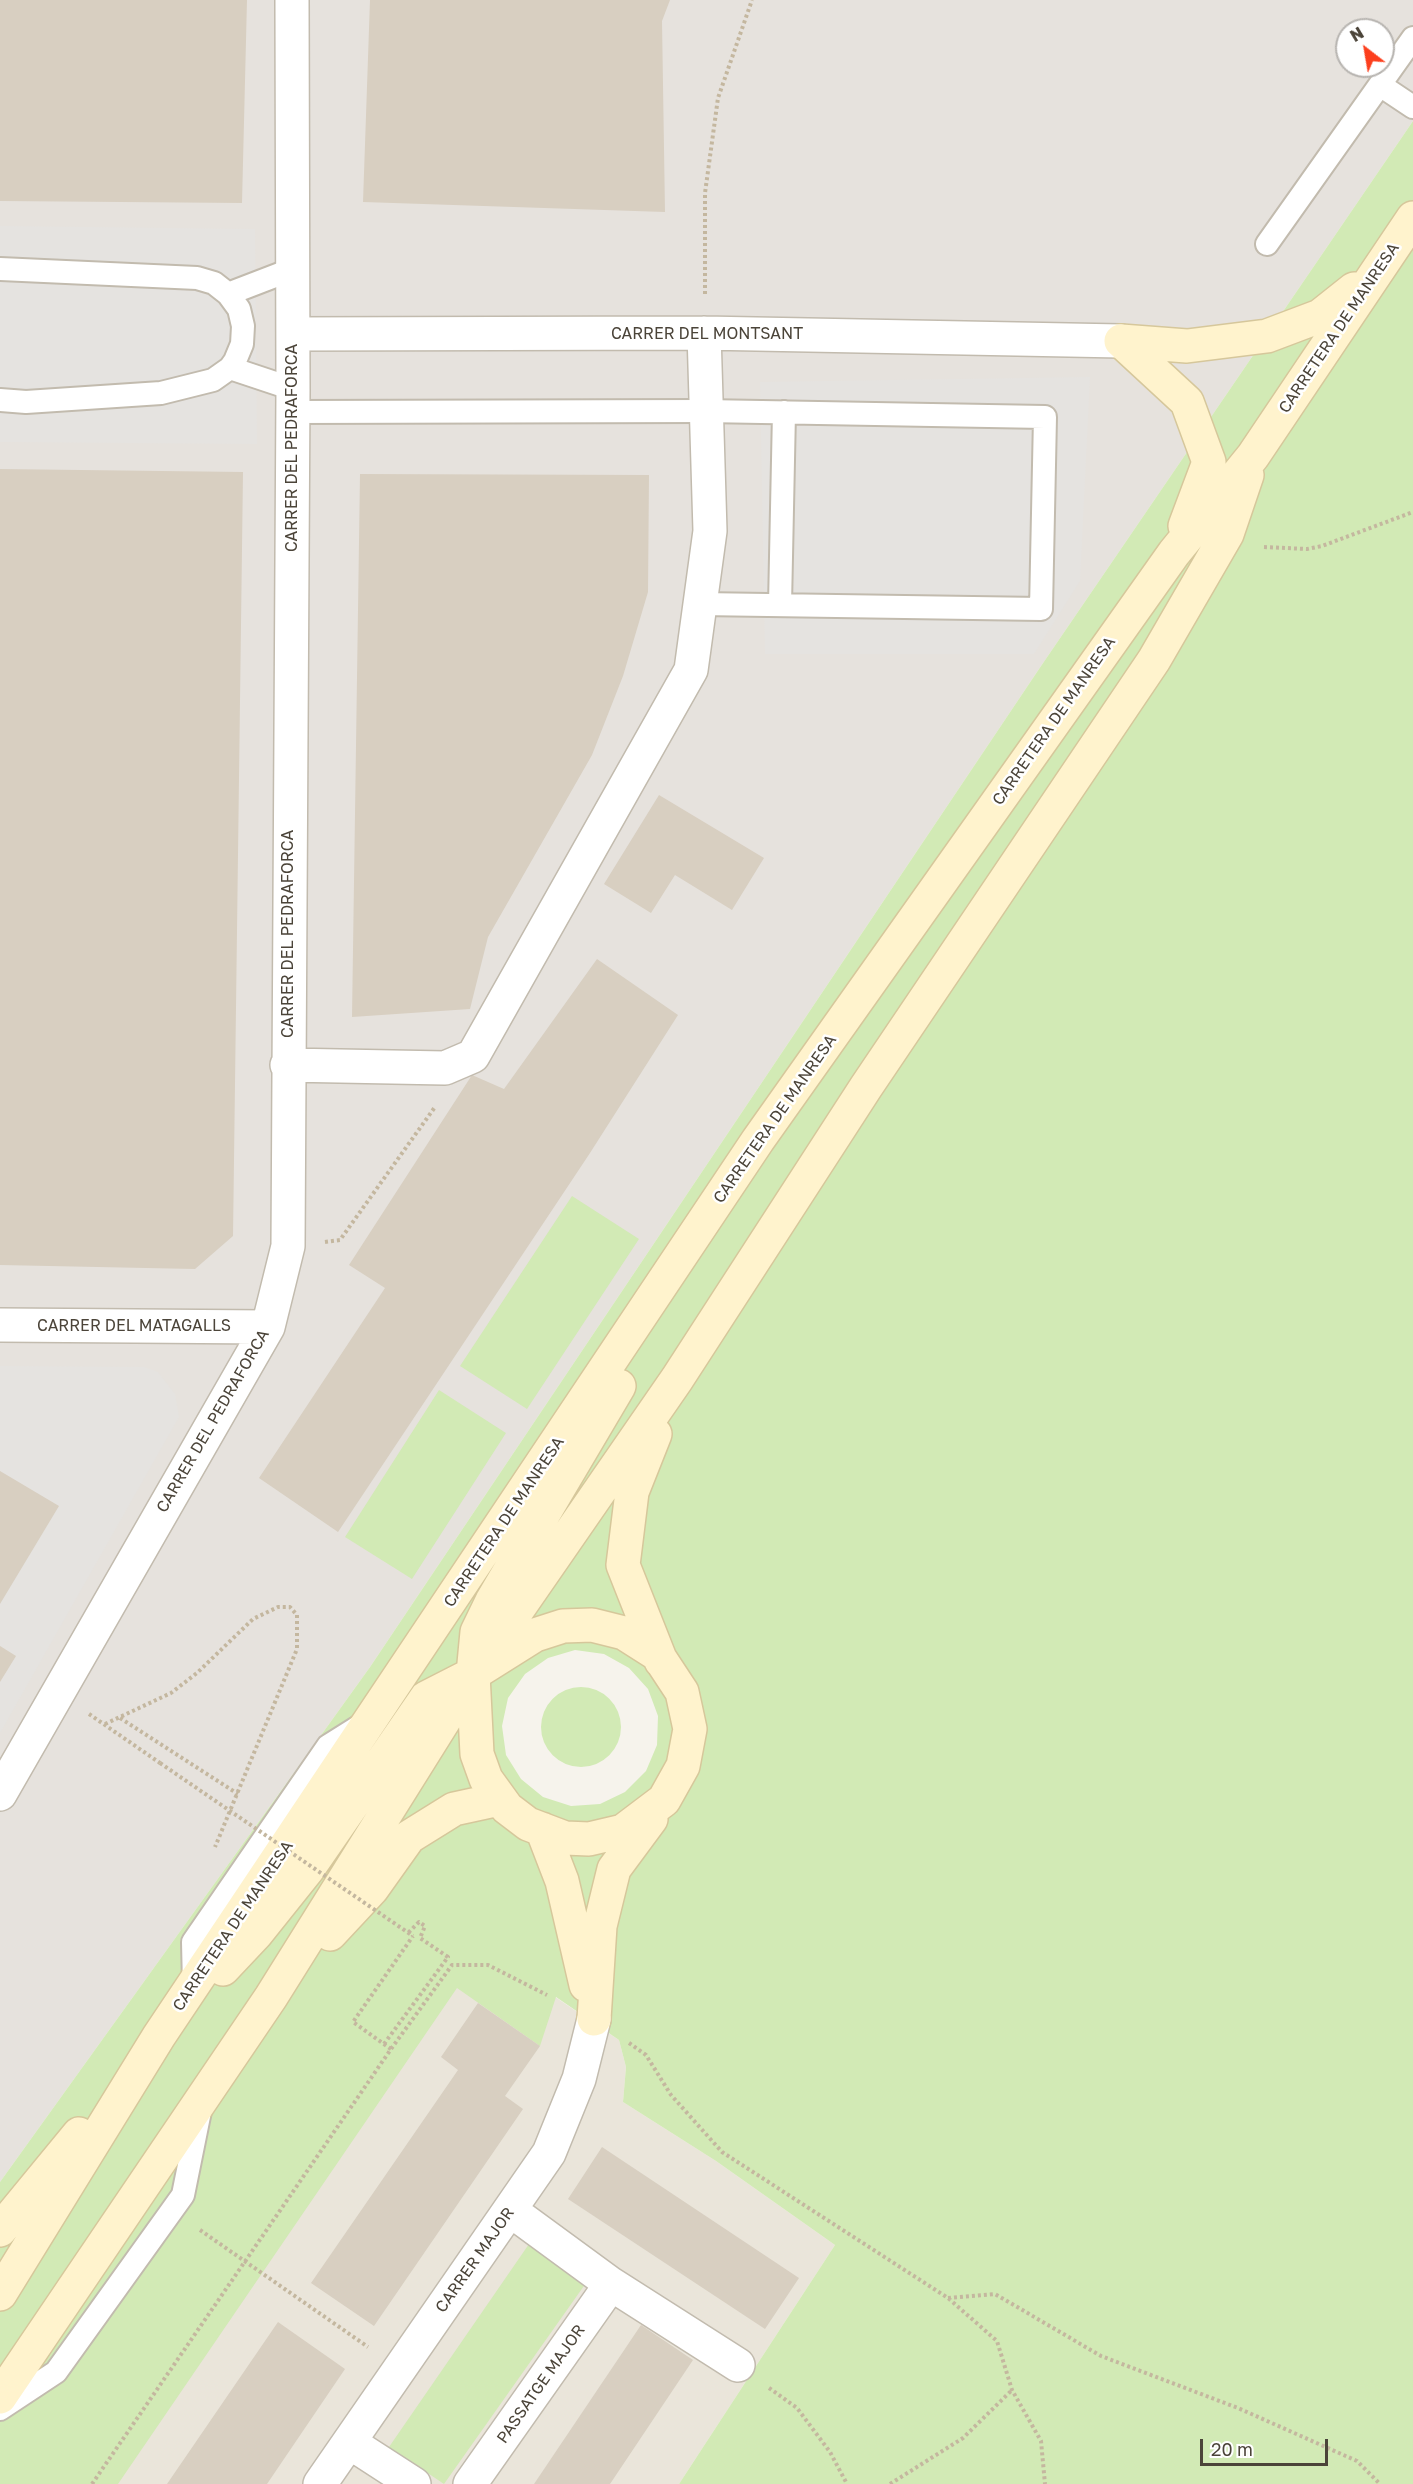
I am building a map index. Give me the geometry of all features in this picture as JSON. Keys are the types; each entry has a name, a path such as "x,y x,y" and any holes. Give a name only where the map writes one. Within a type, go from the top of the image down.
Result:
{"main road":[{"name":"CARRETERA DE MANRESA","path":"159,2036 758,1140 1174,553 1253,456 1413,218"},
{"path":"1121,340 1187,346 1267,336 1320,316 1377,272"},
{"path":"1121,340 1187,402 1209,462 1174,553"},
{"path":"0,2397 272,1997 473,1674 677,1379 866,1087 1154,660 1227,534 1253,456"},
{"path":"664,1800 623,1831 589,1839 565,1838 528,1824 507,1808 486,1779 477,1754 473,1674 477,1632 492,1601 635,1358 684,1252"},
{"path":"662,1663 623,1565 632,1492 677,1379"},
{"path":"0,2230 159,2036 256,1934 286,1897 426,1698 473,1674 535,1635 592,1624 624,1633 657,1654 682,1692 690,1729 683,1766 664,1800 614,1869 600,1926 594,2019"},
{"path":"272,1997 372,1889 409,1837 454,1809 500,1798"},
{"path":"542,1829 562,1881 594,2019"},
{"path":"0,2294 159,2036"}],"street":[{"name":"CARRER DEL PEDRAFORCA","path":"0,1794 268,1327 288,1246 287,1065 293,401 292,0"},
{"name":"CARRER DEL MONTSANT","path":"293,334 704,333 1121,340"},
{"path":"287,1065 445,1068 473,1056 691,670 710,531 704,333"},
{"name":"CARRER DEL MATAGALLS","path":"0,1325 268,1327"},
{"name":"CARRER MAJOR","path":"320,2484 549,2153 579,2079 594,2019"},
{"path":"510,2210 611,2284 738,2365"},
{"name":"PASSATGE MAJOR","path":"470,2484 611,2284"},
{"path":"349,2442 414,2484"}],"lane":[{"path":"1267,244 1413,38"},
{"path":"1380,85 1413,107"},
{"path":"0,269 197,278 214,283 228,294 239,309 243,326 242,344 230,368 213,380 161,393 26,402 0,399"},
{"path":"228,294 293,269"},
{"path":"230,368 293,401 1045,417 1041,609 700,604"},
{"path":"780,605 784,412"},
{"path":"194,1985 192,1942 328,1746 374,1716"},
{"path":"0,2409 56,2372 183,2195 203,2098"}],"path":[{"path":"704,333 705,193 718,98 752,0"},
{"path":"1227,534 1264,547 1307,549 1413,512"},
{"path":"288,1246 340,1240 438,1104"},
{"path":"105,1724 171,1693 197,1673 253,1619 278,1607 290,1607 297,1615 297,1649 271,1707 253,1759 206,1865 234,1884"},
{"path":"57,1694 105,1724 411,1935"},
{"path":"119,1717 238,1794"},
{"path":"384,2044 448,1957 420,1938 425,1926 419,1922 352,2022 391,2049"},
{"path":"92,2484 391,2049 452,1965 488,1965 594,2019 646,2055 671,2095 722,2152 948,2298 997,2341 1012,2390 1041,2441 1045,2484"},
{"path":"198,2229 400,2369"},
{"path":"948,2298 995,2294 1101,2356 1238,2408 1357,2461 1380,2484"},
{"path":"738,2365 796,2408 830,2451 847,2484"},
{"path":"890,2484 963,2438 1012,2390"}],"shaded area":[{"path":"0,0 1413,0 1413,121 1041,666 370,1667 0,2182"},
{"path":"0,226 255,229 257,444 0,442"},
{"path":"1090,377 1080,581 1034,654 765,654 760,382"},
{"path":"0,1366 144,1367 158,1372 175,1394 179,1417 0,1733 0,1682 16,1656 0,1646"},
{"path":"423,1908 619,2040 626,2067 623,2102 716,2161 835,2245 679,2484 17,2484"}],"green space":[{"path":"1413,121 1413,2484 679,2484 835,2245 716,2161 623,2102 626,2067 619,2040 556,1997 540,2046 457,1988 118,2484 0,2484 0,2182 370,1667 1041,666","holes":["575,1650 604,1654 629,1668 648,1689 658,1716 657,1745 646,1771 625,1792 600,1804 571,1806 543,1797 521,1779 506,1755 502,1726 508,1698 525,1674 548,1658"]},
{"path":"572,1196 639,1239 527,1409 460,1366"},
{"path":"439,1390 506,1433 412,1579 345,1537"},
{"path":"581,1687 596,1690 609,1699 618,1712 621,1727 618,1742 609,1755 596,1764 581,1767 566,1764 553,1755 544,1742 541,1727 544,1712 553,1699 566,1690"},
{"path":"529,2244 586,2283 444,2484 389,2447"}],"building":[{"path":"0,0 247,0 242,203 0,201"},
{"path":"370,0 670,0 662,21 665,212 363,202"},
{"path":"0,469 243,472 233,1236 195,1269 0,1265"},
{"path":"360,474 649,475 648,592 623,676 592,755 488,937 470,1009 352,1017"},
{"path":"659,795 764,858 732,910 675,875 651,913 604,884"},
{"path":"597,959 678,1015 590,1153 338,1532 259,1478 385,1288 349,1265 472,1075 504,1089"},
{"path":"0,1471 59,1506 0,1604"},
{"path":"0,1646 16,1656 0,1682"},
{"path":"478,2003 540,2046 505,2096 523,2109 374,2326 311,2283 458,2070 441,2057"},
{"path":"602,2147 799,2278 765,2329 568,2199"},
{"path":"278,2322 345,2369 267,2484 167,2484"},
{"path":"641,2325 693,2360 610,2484 534,2484"}]}
